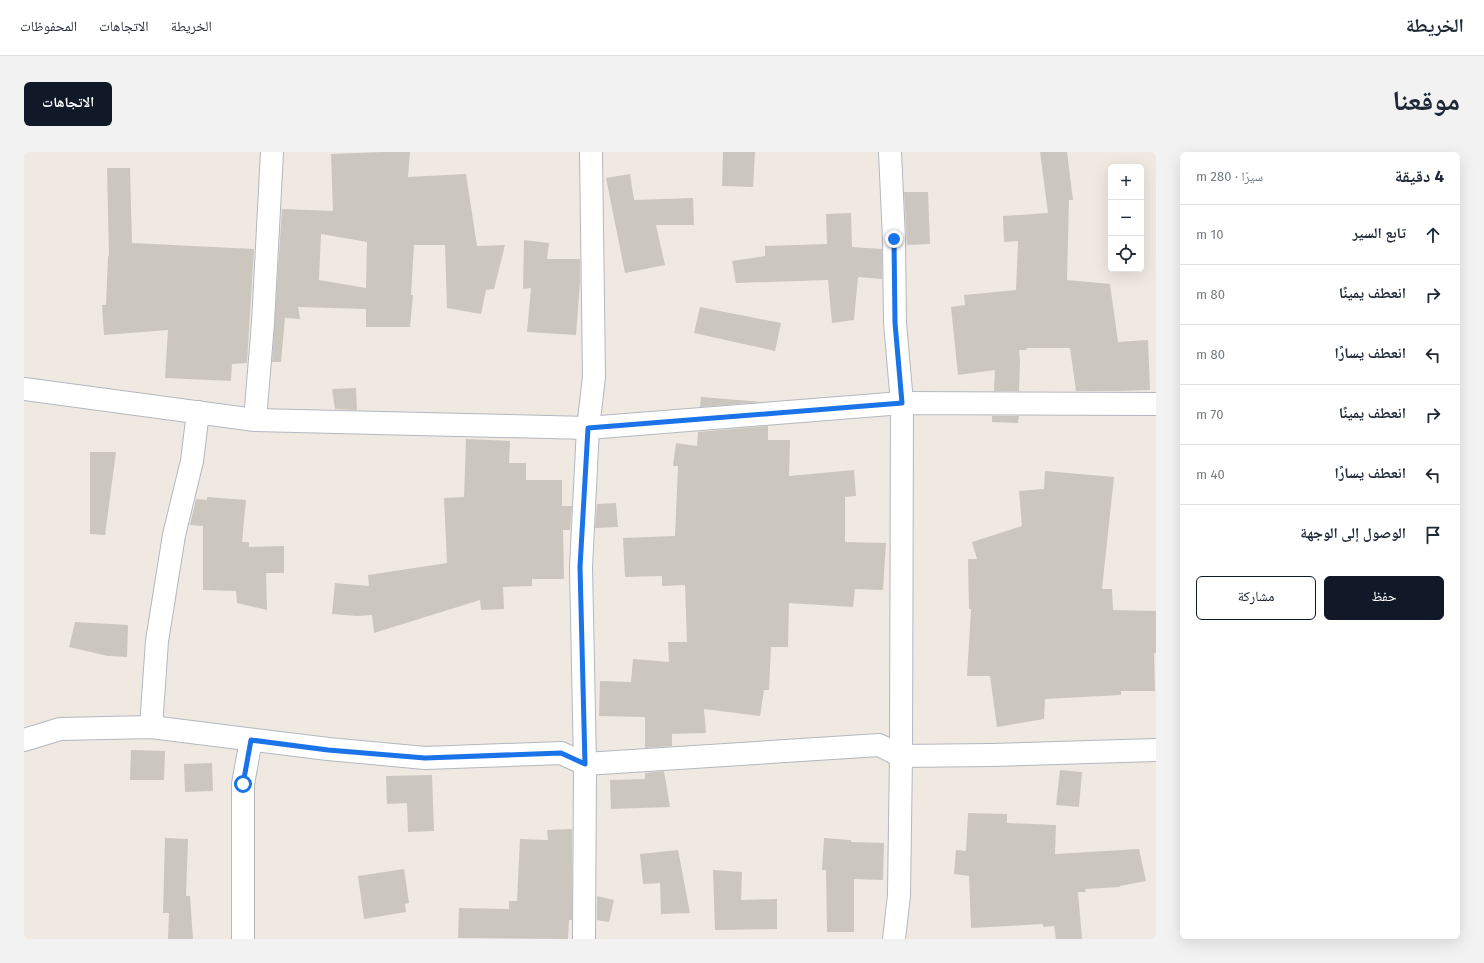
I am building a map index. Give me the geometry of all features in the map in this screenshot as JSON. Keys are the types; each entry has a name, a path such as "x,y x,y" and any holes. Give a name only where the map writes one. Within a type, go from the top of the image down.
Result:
{"street":[{"path":"255,420 263,323 272,152"},
{"path":"584,939 585,764 580,567 588,428 594,377 591,152"},
{"path":"890,152 894,239 895,323 902,403 899,895 894,939"},
{"path":"24,389 255,420 588,428 902,403 1156,404"},
{"path":"151,727 157,641 174,535 192,461 198,412"},
{"path":"24,740 60,729 151,727 328,750 425,758 561,753 585,764 879,745 901,756 1156,750"},
{"path":"243,939 243,784 251,740"}],"building":[{"path":"410,152 408,177 466,174 477,246 505,245 494,289 486,290 481,314 447,308 445,245 414,245 411,295 413,295 410,327 366,327 366,309 298,307 300,319 285,318 281,362 272,362 282,209 333,211 331,154","holes":["321,234 367,242 366,288 319,280"]},
{"path":"723,152 755,152 753,187 722,186"},
{"path":"1040,152 1067,152 1073,200 1069,200 1067,280 1110,284 1118,342 1148,340 1150,390 1076,391 1070,348 1027,348 1026,350 1019,350 1019,391 994,391 995,370 958,375 951,307 965,305 964,295 1016,290 1018,241 1004,242 1003,216 1048,213"},
{"path":"107,168 130,168 132,243 254,249 247,363 232,364 231,381 165,378 168,330 104,335 102,305 106,305 109,256"},
{"path":"630,174 634,200 693,198 694,225 656,225 665,265 625,273 606,178"},
{"path":"904,192 928,192 930,244 907,245"},
{"path":"851,213 852,247 882,249 882,279 858,277 854,320 832,323 828,280 736,283 732,261 765,256 765,246 827,244 826,214"},
{"path":"524,240 549,243 547,259 580,259 580,282 576,335 527,332 531,288 523,289"},
{"path":"700,307 781,323 775,351 694,333"},
{"path":"356,388 357,410 335,409 332,389"},
{"path":"701,397 763,402 700,407"},
{"path":"992,416 1019,416 1018,423 992,422"},
{"path":"768,426 768,440 790,440 789,476 854,470 856,496 845,497 845,542 886,543 883,590 855,589 853,607 789,603 788,647 771,647 769,690 764,690 760,716 704,709 706,733 672,734 672,746 645,748 645,717 599,716 600,681 631,682 633,659 669,662 668,642 687,642 685,585 662,586 662,576 625,577 623,538 675,536 678,466 673,466 676,443 697,446 698,432"},
{"path":"466,439 510,441 509,463 526,463 526,480 562,480 562,506 572,506 570,530 563,530 564,579 532,579 532,586 503,587 504,609 481,610 480,600 374,633 372,615 357,616 332,614 335,583 369,586 368,575 447,563 444,498 464,497"},
{"path":"90,452 116,452 105,535 90,534"},
{"path":"1045,471 1114,477 1102,589 1112,589 1113,610 1156,611 1156,653 1154,653 1155,691 1121,691 1121,695 1045,699 1044,719 997,727 990,676 967,676 971,609 969,609 968,559 977,559 972,542 1022,526 1019,491 1044,489"},
{"path":"207,497 246,500 242,542 249,542 249,547 284,546 284,573 266,573 267,610 237,603 236,591 203,590 203,526 190,525 196,499 207,500"},
{"path":"616,503 618,527 595,528 597,504"},
{"path":"75,622 128,625 127,657 108,656 69,647"},
{"path":"131,750 165,751 164,780 130,780"},
{"path":"212,763 213,791 185,792 184,764"},
{"path":"1060,770 1082,772 1079,807 1056,805"},
{"path":"664,771 670,807 611,809 610,780 645,779 645,773"},
{"path":"432,775 434,831 408,832 407,803 387,804 386,776"},
{"path":"968,813 1007,814 1007,823 1056,825 1055,854 1139,849 1146,881 1120,887 1085,889 1086,892 1078,892 1082,939 1056,939 1054,926 1043,927 1043,924 971,928 969,876 954,874 956,850 966,851"},
{"path":"572,829 572,920 569,920 568,939 458,938 459,908 509,909 509,901 517,901 520,839 548,840 547,830"},
{"path":"165,838 188,839 186,896 190,896 193,939 168,939 169,913 163,913"},
{"path":"824,838 851,840 851,842 884,843 883,880 854,879 854,932 827,932 826,870 822,870"},
{"path":"678,850 690,913 661,914 660,883 643,884 640,854"},
{"path":"404,869 409,903 405,904 406,912 364,919 358,876"},
{"path":"713,870 742,872 741,900 777,899 777,929 715,930"},
{"path":"597,896 614,900 609,922 597,920"}],"route":[{"path":"243,784 251,740 328,750 425,758 561,753 585,764 580,567 588,428 902,403 895,323 894,239"}]}
